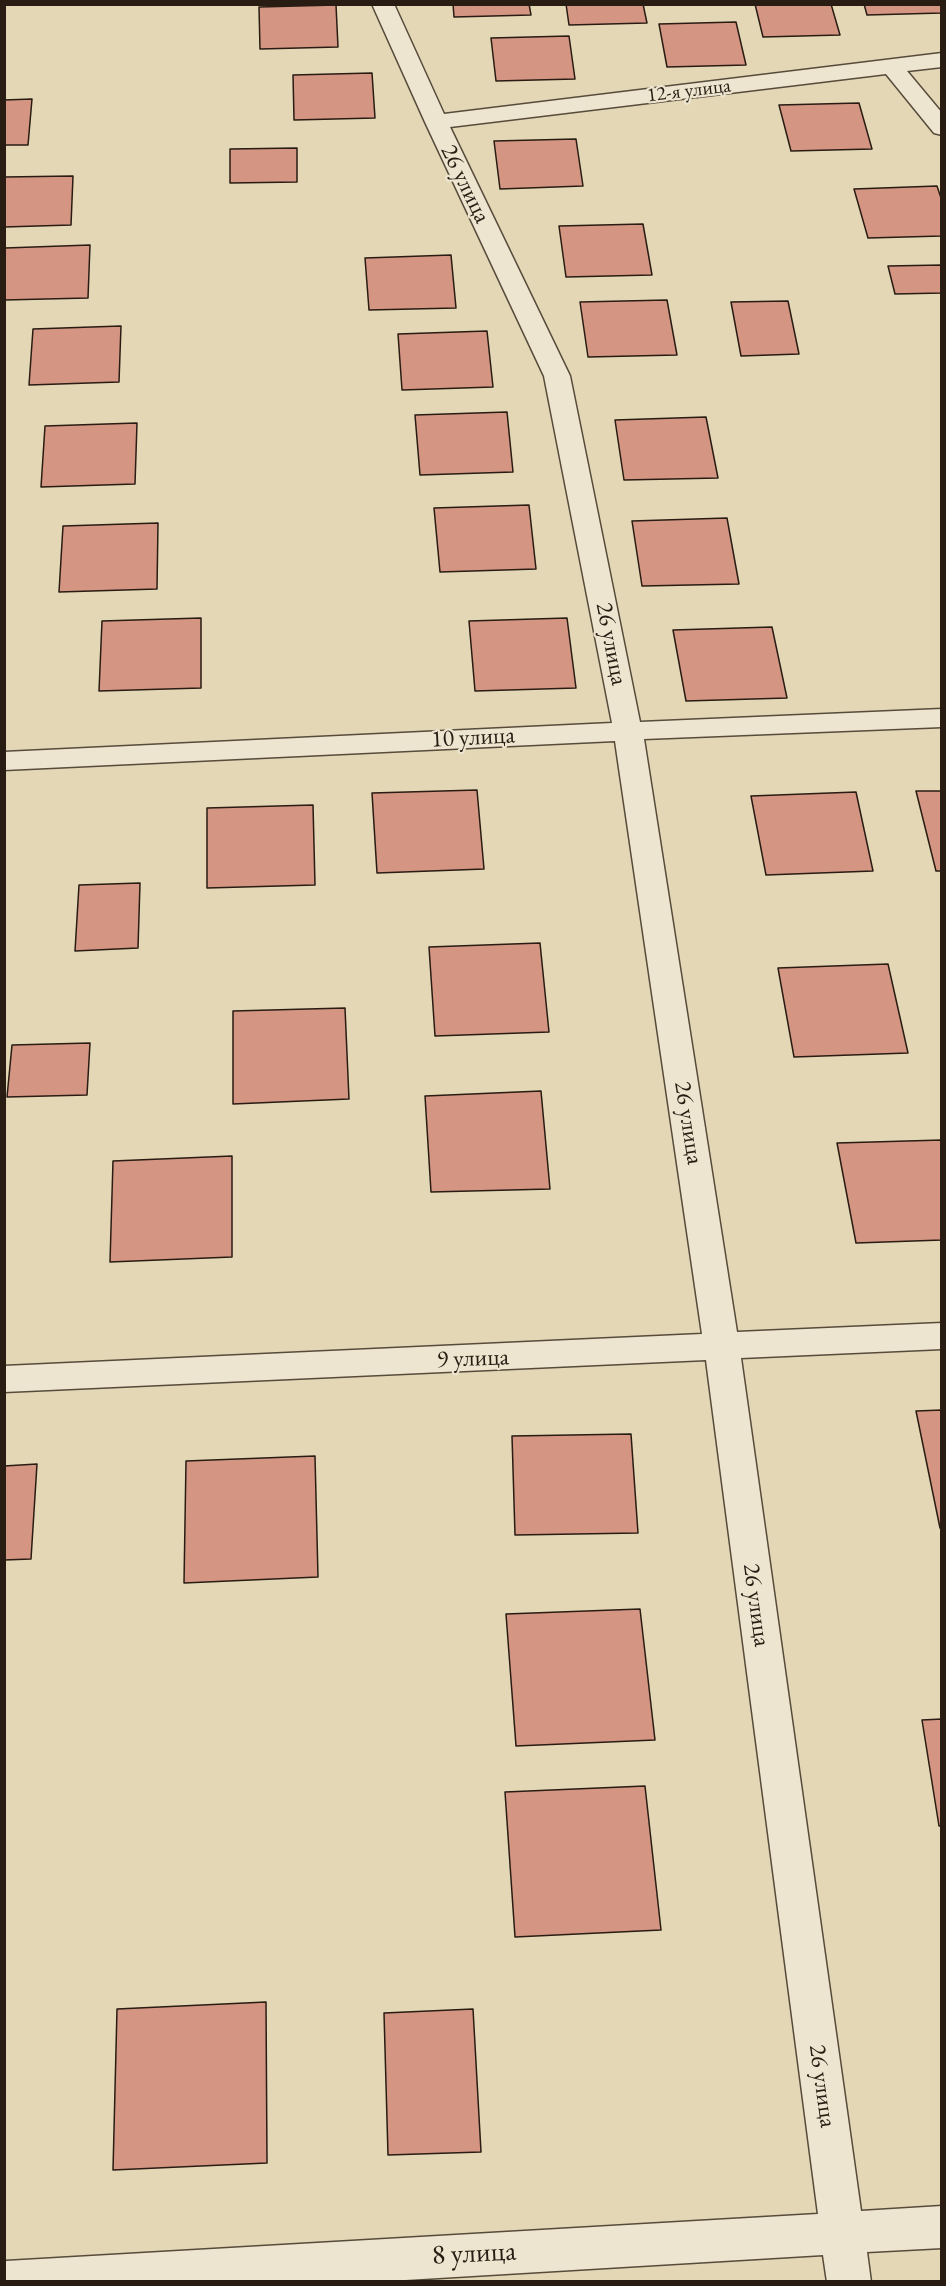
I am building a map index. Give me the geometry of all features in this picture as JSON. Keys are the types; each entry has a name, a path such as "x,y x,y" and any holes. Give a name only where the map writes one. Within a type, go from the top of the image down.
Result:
{"street":[{"name":"26 улица","path":"383,4 436,122 557,376 628,731 722,1348 849,2282"},
{"name":"12-я улица","path":"436,122 942,60"},
{"path":"891,66 942,128"},
{"name":"10 улица","path":"4,761 942,718"},
{"name":"9 улица","path":"4,1379 722,1348 942,1336"},
{"name":"8 улица","path":"6,2282 942,2227"}],"building":[{"path":"453,4 529,4 531,15 454,17"},
{"path":"566,4 643,4 647,23 569,25"},
{"path":"755,4 831,4 840,35 763,37"},
{"path":"864,4 941,4 942,13 867,15"},
{"path":"336,5 338,47 260,49 259,7"},
{"path":"736,22 746,65 667,67 659,24"},
{"path":"569,36 575,79 496,81 491,38"},
{"path":"372,73 375,118 294,120 293,75"},
{"path":"32,99 28,145 4,145 4,100"},
{"path":"859,103 872,149 791,151 779,105"},
{"path":"576,139 583,186 500,189 494,141"},
{"path":"297,148 297,182 230,183 230,149"},
{"path":"73,176 71,225 4,227 4,177"},
{"path":"937,186 942,201 942,236 868,238 854,189"},
{"path":"643,224 652,275 566,277 559,226"},
{"path":"90,245 88,298 4,300 5,248"},
{"path":"451,255 456,308 369,310 365,258"},
{"path":"942,265 942,293 895,294 888,266"},
{"path":"667,300 677,355 588,357 580,302"},
{"path":"788,301 799,354 741,356 731,302"},
{"path":"121,326 119,382 29,385 33,329"},
{"path":"487,331 493,387 402,390 398,334"},
{"path":"507,412 513,472 420,475 415,415"},
{"path":"706,417 718,478 624,480 615,420"},
{"path":"137,423 135,484 41,487 45,426"},
{"path":"529,505 536,569 440,572 434,508"},
{"path":"727,518 739,584 642,586 632,521"},
{"path":"158,523 157,589 59,592 63,526"},
{"path":"201,618 201,688 99,691 102,621"},
{"path":"567,618 576,688 475,691 469,621"},
{"path":"772,627 787,698 686,701 673,630"},
{"path":"477,790 484,869 377,873 372,793"},
{"path":"916,791 942,791 942,871 936,871"},
{"path":"856,792 873,871 766,875 751,796"},
{"path":"313,805 315,885 207,888 207,808"},
{"path":"140,883 138,948 75,951 79,885"},
{"path":"540,943 549,1032 435,1036 429,947"},
{"path":"888,964 908,1053 794,1057 778,968"},
{"path":"345,1008 349,1099 233,1104 233,1011"},
{"path":"90,1043 87,1095 7,1097 12,1045"},
{"path":"541,1091 550,1189 431,1192 425,1096"},
{"path":"942,1140 942,1240 856,1243 837,1143"},
{"path":"232,1156 232,1257 110,1262 113,1161"},
{"path":"942,1410 942,1528 940,1528 916,1411"},
{"path":"631,1434 638,1533 515,1535 512,1436"},
{"path":"315,1456 318,1577 184,1583 186,1461"},
{"path":"37,1464 31,1559 4,1560 4,1466"},
{"path":"640,1609 655,1740 516,1746 506,1614"},
{"path":"942,1719 942,1826 939,1826 922,1720"},
{"path":"645,1786 661,1930 515,1937 505,1792"},
{"path":"266,2002 267,2163 113,2170 117,2009"},
{"path":"473,2009 481,2152 388,2155 384,2013"}]}
